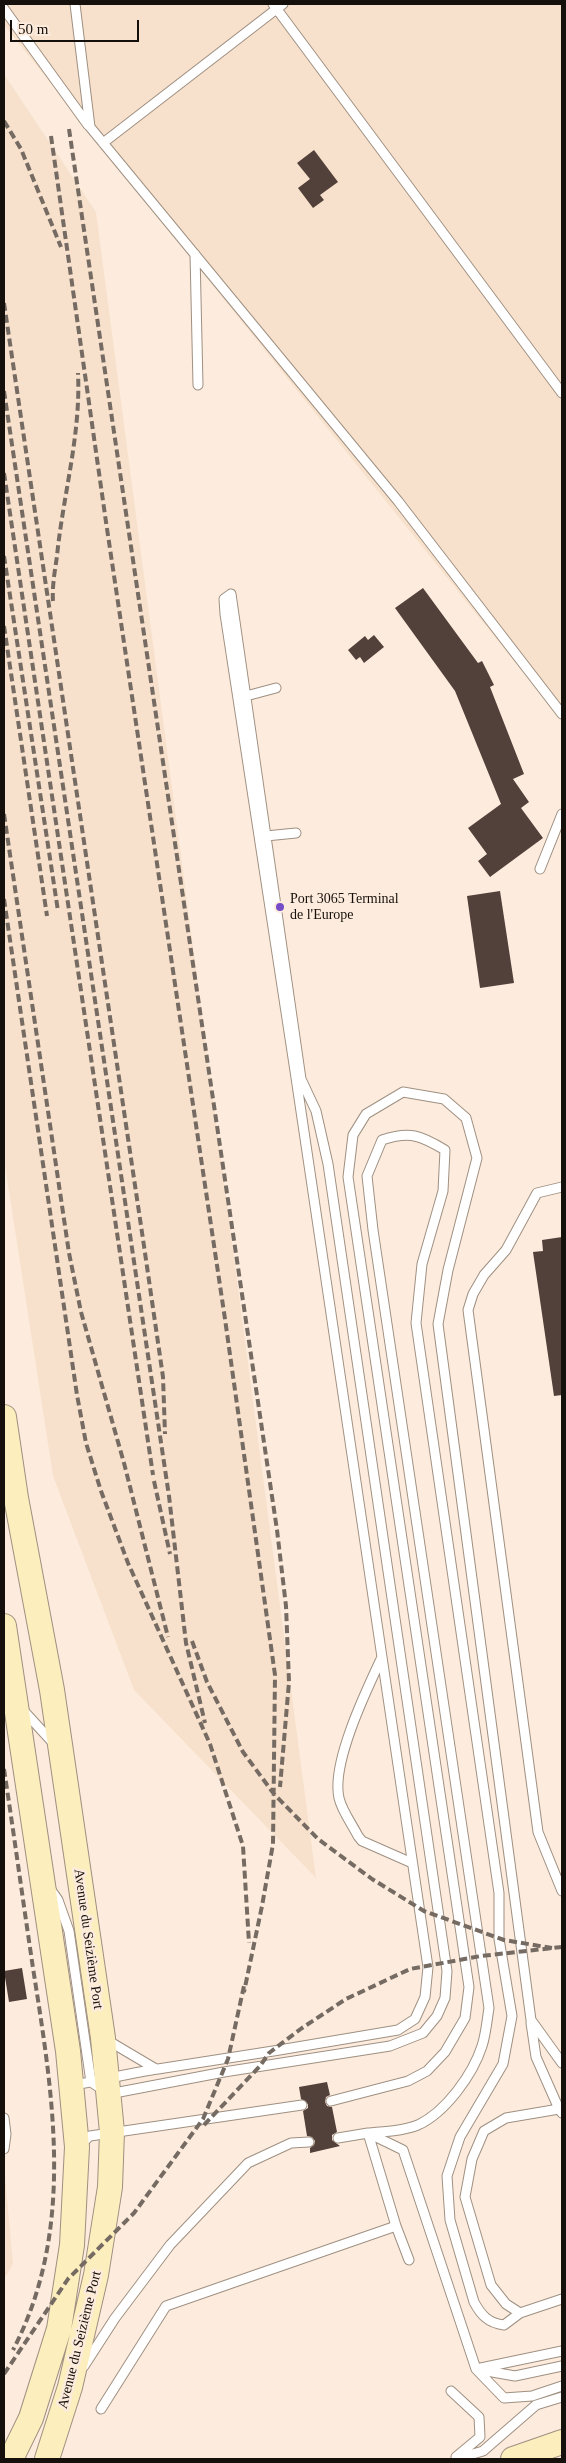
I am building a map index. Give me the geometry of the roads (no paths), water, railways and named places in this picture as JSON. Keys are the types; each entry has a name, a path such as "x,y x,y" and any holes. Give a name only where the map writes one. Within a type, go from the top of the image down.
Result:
{"main road":[{"name":"Avenue du Seizième Port","path":"4,1417 16,1498 52,1690 103,2038 95,2085 78,2147 72,2245 59,2329 31,2418 11,2459"},
{"name":"Avenue du Seizième Port","path":"4,1626 9,1702 40,1873 68,2051 95,2085 112,2132 110,2186 102,2245 70,2387 47,2459"},
{"path":"513,2459 562,2442"}],"lane":[{"path":"10,4 12,20"},
{"path":"74,4 90,127"},
{"path":"103,143 278,5 561,388"},
{"path":"4,9 90,127 398,501 562,714"},
{"path":"194,254 198,385"},
{"path":"95,2085 156,2069 245,2057 398,2030 415,2019 425,1997 428,1967 298,1078 225,614 224,599 231,594 298,1078 316,1111 328,1164 447,1971 445,1998 437,2016 423,2033 390,2046 224,2072 95,2085"},
{"path":"246,696 276,688"},
{"path":"540,869 562,814"},
{"path":"266,836 296,833"},
{"path":"331,2101 408,2081 427,2071 445,2052 465,2018 468,1987 348,1177 353,1135 366,1114 403,1092 444,1099 466,1118 477,1158 448,1270 438,1324 530,2020 536,2057 561,2111 506,2118 484,2131 472,2159 464,2197 491,2285 506,2304 520,2313"},
{"path":"338,2138 393,2131 418,2124 441,2110 462,2086 482,2046 489,2008 373,1230 367,1176 382,1140 403,1133 424,1137 445,1150 443,1191 422,1264 416,1323 499,1893 500,1938 512,2016 503,2064 460,2137 447,2176 450,2220 474,2302 481,2314 489,2321 504,2325 520,2313 562,2299"},
{"path":"562,1187 537,1193 506,1250 484,1275 473,1294 468,1310 538,1832 562,1891"},
{"path":"382,1657 350,1730 344,1755 339,1797 362,1841 412,1862"},
{"path":"9,1702 61,1751"},
{"path":"530,2020 558,2055 562,2063"},
{"path":"103,2038 156,2069"},
{"path":"78,2147 90,2136 302,2105"},
{"path":"4,2118 6,2134 4,2149"},
{"path":"368,2133 396,2226 409,2260"},
{"path":"368,2133 403,2150 476,2369 504,2398 532,2396 562,2386"},
{"path":"70,2387 115,2318 170,2245 248,2163 291,2143 308,2142"},
{"path":"101,2409 166,2306 396,2226"},
{"path":"476,2369 562,2351"},
{"path":"476,2369 515,2376 562,2366"},
{"path":"451,2391 480,2417 480,2437 455,2459"},
{"path":"455,2459 483,2451 536,2405 562,2397"}],"railway":[{"path":"4,121 21,149 61,247"},
{"path":"69,129 277,1530 286,1606 289,1682 280,1787"},
{"path":"51,136 106,522 225,1319 275,1675 273,1844 244,1992"},
{"path":"4,303 163,1377 165,1434"},
{"path":"53,601 60,533 77,419 78,373"},
{"path":"4,391 169,1496 186,1643 205,1723"},
{"path":"4,473 153,1475"},
{"path":"4,556 58,911"},
{"path":"4,626 47,916"},
{"path":"4,814 69,1253 81,1312 124,1463 168,1637"},
{"path":"4,899 77,1395 86,1443 101,1491 128,1563 210,1744 243,1846 249,1943"},
{"path":"154,1481 170,1554"},
{"path":"192,1641 207,1682 243,1752 274,1794 318,1839 372,1879 424,1911 504,1940 552,1948"},
{"path":"4,1769 47,2065 52,2113 54,2162 52,2210 46,2257 33,2304 13,2350"},
{"path":"204,2125 260,2066 269,2053 302,2028 346,1999 410,1969 481,1956 562,1947"},
{"path":"4,2374 68,2279 134,2213 203,2119 228,2059 244,1986"}],"place":[{"name":"Port 3065 Terminal de l'Europe","path":"280,907"}]}
